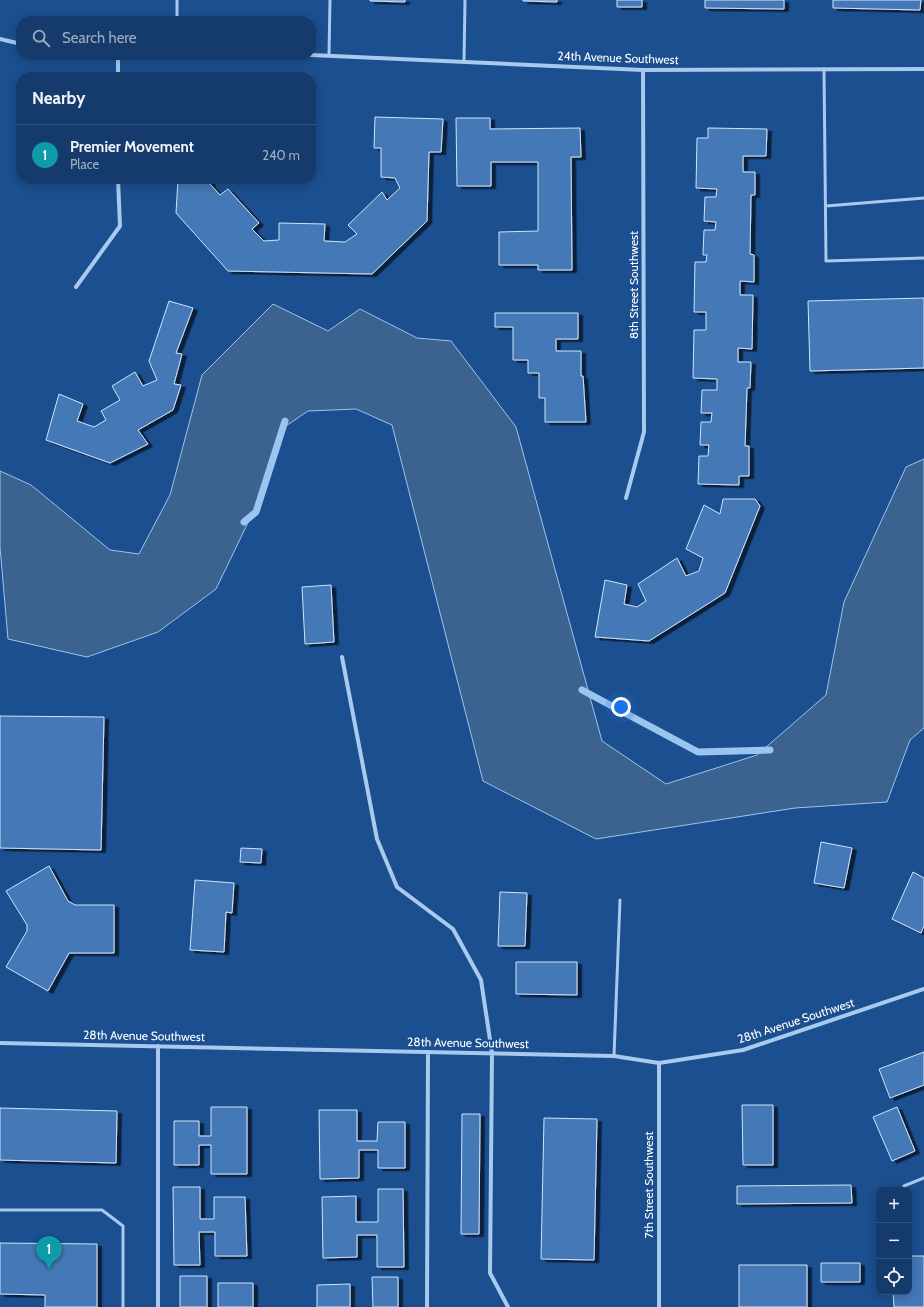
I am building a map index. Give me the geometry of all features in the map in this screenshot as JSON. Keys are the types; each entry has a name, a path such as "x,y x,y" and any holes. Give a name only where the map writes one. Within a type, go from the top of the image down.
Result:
{"street":[{"path":"0,38 16,43"},
{"name":"24th Avenue Southwest","path":"316,55 643,70 924,68"},
{"path":"118,60 118,72"},
{"name":"8th Street Southwest","path":"626,498 644,432 643,70"},
{"path":"76,287 120,226 118,184"},
{"path":"342,657 377,840 397,887 454,929 481,980 492,1053 490,1273 508,1307"},
{"name":"28th Avenue Southwest","path":"0,1043 614,1056 659,1063 743,1050 924,989"},
{"path":"158,1046 158,1307"},
{"path":"427,1307 428,1052"},
{"name":"7th Street Southwest","path":"659,1063 659,1307"}],"lane":[{"path":"177,16 178,0"},
{"path":"329,55 330,0"},
{"path":"464,61 465,0"},
{"path":"824,69 826,261 924,258"},
{"path":"826,206 924,198"},
{"path":"614,1056 620,900"},
{"path":"904,1187 924,1178"},
{"path":"0,1210 102,1210 124,1226 123,1307"}],"water":[{"path":"273,304 328,331 360,309 417,338 451,341 516,427 602,741 666,784 757,755 826,695 844,602 906,467 924,459 924,728 910,740 887,802 795,808 596,839 483,781 392,425 356,409 308,411 280,430 256,506 216,589 158,632 87,657 8,639 0,547 0,471 31,485 110,550 139,554 170,495 202,375"}],"building":[{"path":"405,0 405,2 370,1"},
{"path":"557,0 557,2 523,1"},
{"path":"617,0 642,0 642,7 617,7"},
{"path":"705,0 784,0 784,9 705,8"},
{"path":"833,0 921,0 920,10 833,8"},
{"path":"375,117 443,119 441,152 429,152 427,221 372,274 228,271 176,213 178,184 210,184 220,195 228,189 259,223 252,229 264,241 279,240 279,223 325,224 324,241 345,242 357,234 348,225 382,192 387,200 400,188 395,178 381,177 381,148 374,148"},
{"path":"456,118 490,118 490,129 580,128 581,157 571,157 572,270 538,270 538,265 499,265 499,232 538,231 538,162 491,162 491,186 457,186"},
{"path":"708,128 767,129 766,156 743,156 743,172 755,172 755,195 751,195 750,254 754,255 754,282 740,281 740,295 753,295 752,349 738,348 738,362 751,362 750,388 747,388 745,446 749,446 749,476 739,476 739,485 698,484 699,456 708,456 709,445 700,445 701,422 711,422 712,413 701,413 702,390 717,390 717,379 693,378 694,330 706,330 706,312 694,312 695,262 706,262 707,255 703,255 704,230 715,230 716,222 704,221 705,197 716,197 717,189 696,188 697,138 708,138"},
{"path":"924,298 924,368 810,371 808,301"},
{"path":"169,301 193,308 176,353 182,354 174,384 181,385 173,410 138,430 148,444 110,463 46,440 59,394 83,404 77,421 94,427 106,420 101,411 120,400 112,386 135,372 143,386 157,380 149,361"},
{"path":"495,313 578,313 578,339 556,339 556,351 581,351 581,376 583,376 586,422 545,422 545,398 539,398 539,373 528,373 528,360 513,360 513,327 495,327"},
{"path":"723,499 755,499 760,506 725,593 649,641 595,637 605,580 627,585 624,604 637,607 646,601 638,584 677,558 686,576 699,571 703,558 686,549 704,505 720,514"},
{"path":"331,585 334,642 305,644 302,587"},
{"path":"0,716 104,717 101,850 0,848"},
{"path":"821,842 852,848 844,888 814,883"},
{"path":"241,848 262,849 261,863 240,862"},
{"path":"49,866 68,901 75,905 114,905 114,953 69,953 48,991 6,967 27,931 27,925 6,891"},
{"path":"913,872 924,878 924,926 921,933 892,919"},
{"path":"195,880 234,883 232,913 226,912 224,952 190,950"},
{"path":"500,892 527,893 525,946 498,946"},
{"path":"516,962 577,962 577,995 516,994"},
{"path":"924,1052 924,1085 890,1098 879,1069"},
{"path":"742,1105 773,1105 773,1165 743,1165"},
{"path":"211,1107 247,1107 247,1174 211,1174 211,1145 199,1145 199,1165 174,1165 174,1121 199,1121 199,1136 211,1136"},
{"path":"897,1107 915,1151 892,1161 873,1117"},
{"path":"0,1108 117,1111 116,1163 0,1160"},
{"path":"319,1110 357,1110 357,1141 377,1141 378,1122 405,1122 405,1168 378,1168 378,1150 359,1150 359,1178 320,1179"},
{"path":"462,1114 480,1114 479,1234 461,1234"},
{"path":"544,1118 597,1119 594,1260 541,1259"},
{"path":"851,1185 852,1203 737,1204 737,1186"},
{"path":"173,1187 200,1187 200,1219 214,1219 214,1197 245,1197 247,1256 215,1256 215,1232 199,1232 200,1265 174,1265"},
{"path":"378,1189 403,1189 404,1267 377,1267 377,1235 357,1235 357,1257 323,1258 322,1197 356,1196 356,1222 378,1222"},
{"path":"0,1243 97,1244 97,1307 45,1307 45,1295 0,1294"},
{"path":"912,1256 924,1256 924,1307 894,1307 893,1295 912,1295"},
{"path":"821,1263 860,1263 860,1282 821,1282"},
{"path":"739,1265 807,1265 807,1307 739,1307"},
{"path":"180,1276 207,1276 207,1307 180,1307"},
{"path":"372,1277 398,1277 398,1307 373,1307"},
{"path":"218,1283 253,1283 253,1307 218,1307"},
{"path":"350,1284 350,1307 317,1307 317,1285"}],"waterway":[{"path":"244,522 256,512 285,421"},
{"path":"582,690 698,752 770,750"}],"place":[{"name":"Premier Movement","path":"49,1269"}]}
